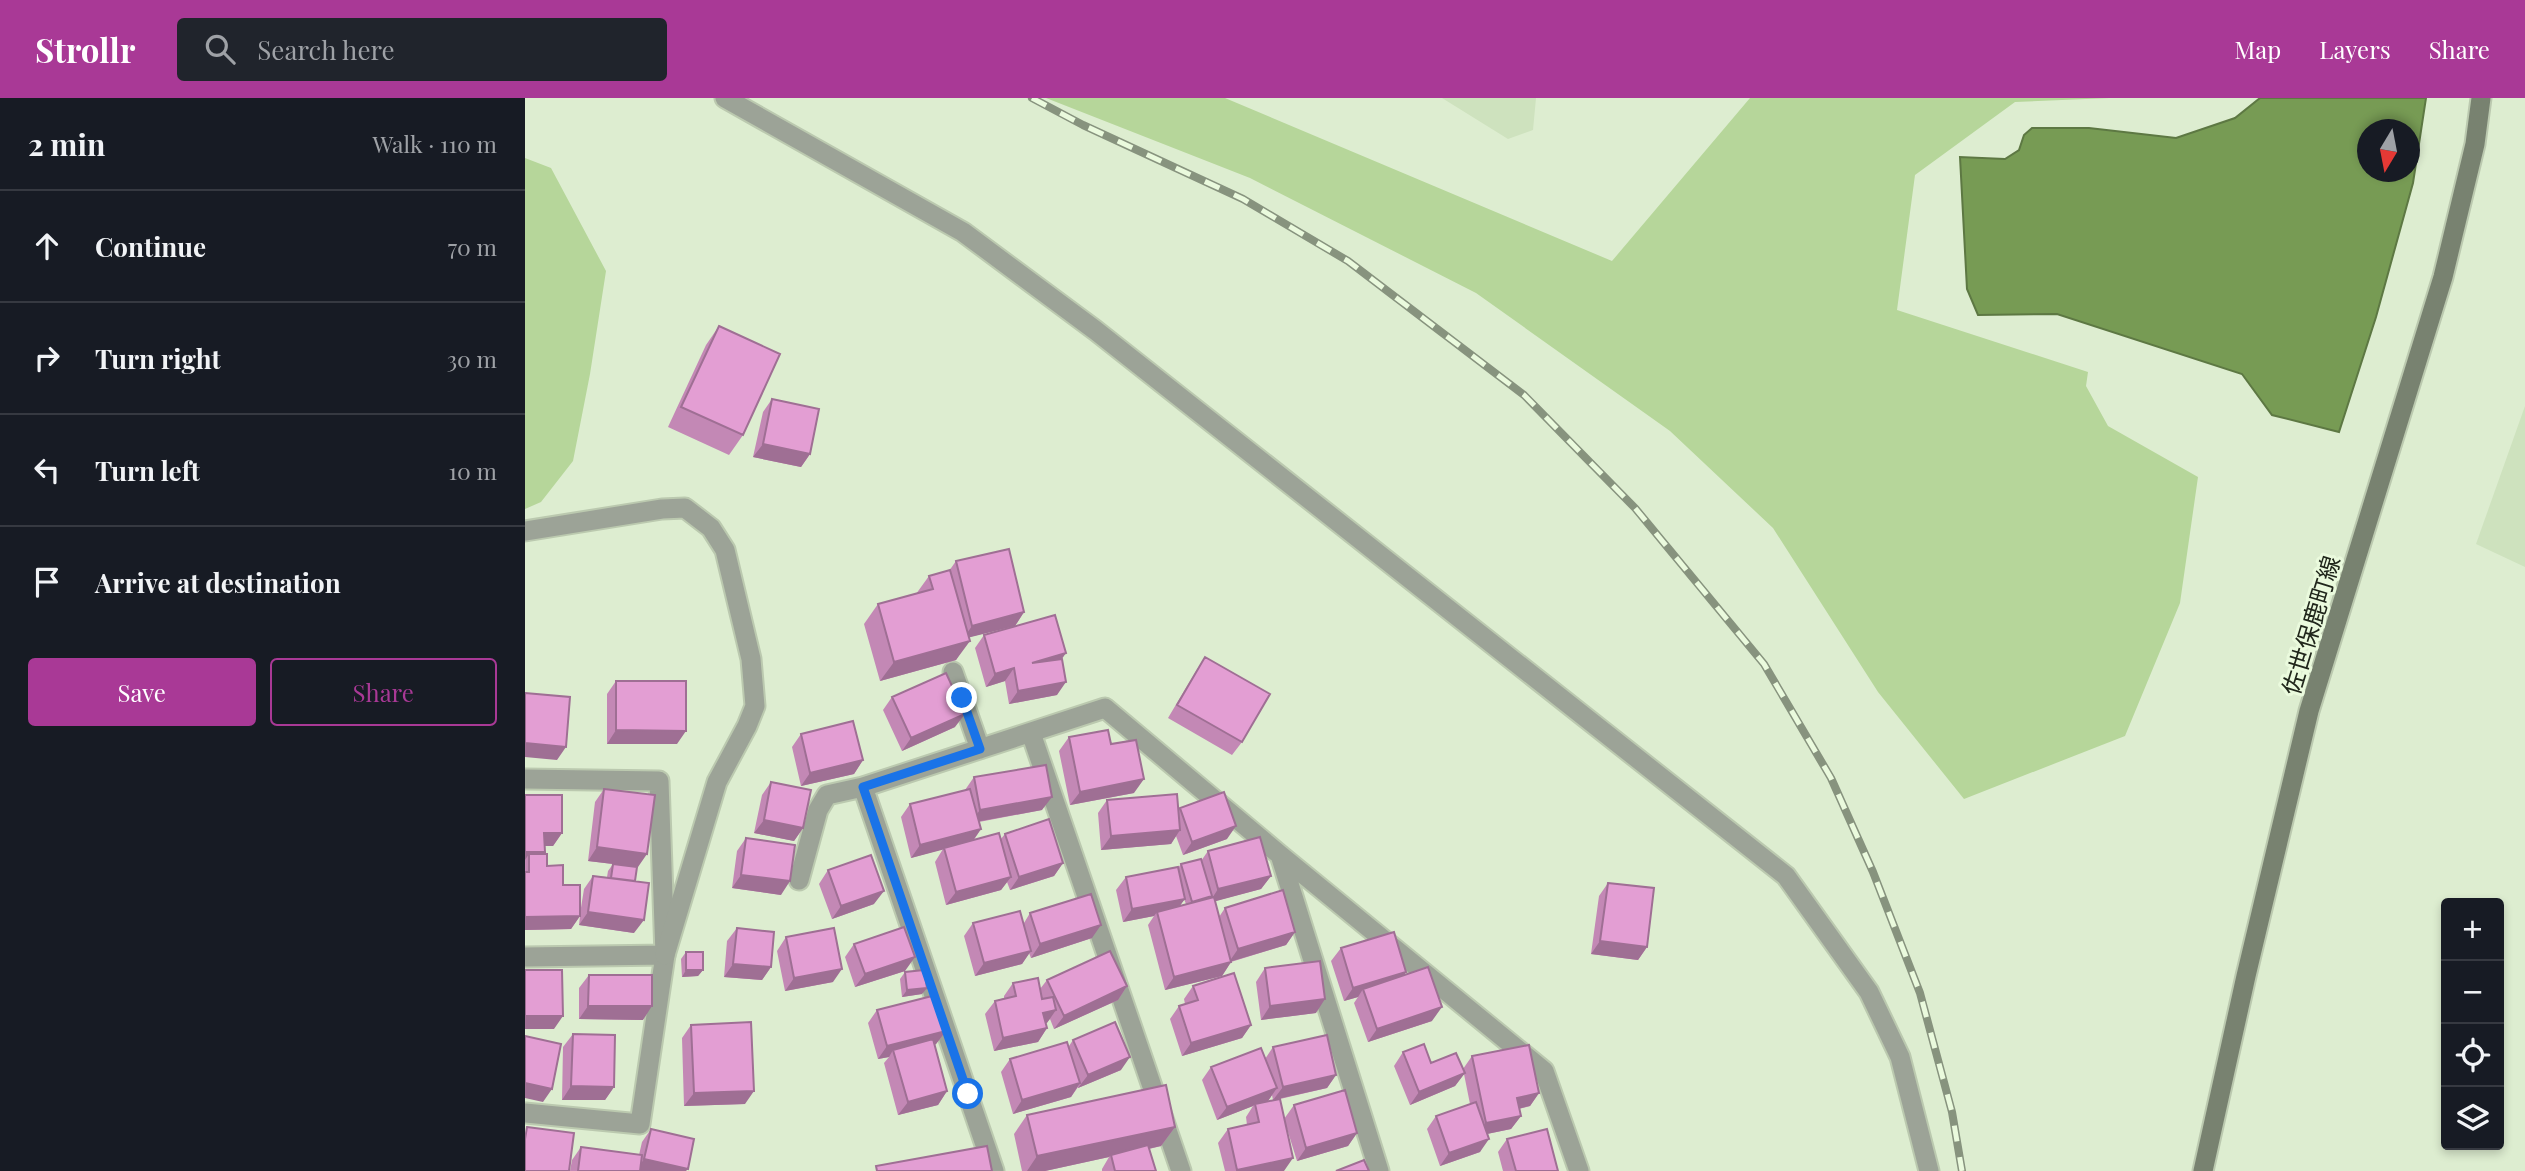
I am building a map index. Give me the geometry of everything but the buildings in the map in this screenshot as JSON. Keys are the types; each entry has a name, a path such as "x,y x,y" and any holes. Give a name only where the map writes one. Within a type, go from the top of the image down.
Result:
{"main road":[{"name":"佐世保鹿町線","path":"2203,1171 2309,711 2443,277 2475,144 2481,98"}],"street":[{"path":"726,98 964,232 1117,346 1786,876 1869,992 1900,1057 1929,1171"},
{"path":"525,531 662,509 685,508 711,528 725,550 751,659 755,706 717,782 665,955 640,1124 525,1113"},
{"path":"953,672 980,749"},
{"path":"799,880 818,810 827,795 863,787 1105,708 1544,1071 1579,1171"},
{"path":"1031,733 1181,1171"},
{"path":"525,779 659,780 665,955"},
{"path":"863,787 994,1171"},
{"path":"1280,855 1380,1171"},
{"path":"525,957 665,955"}],"shaded area":[{"path":"1046,98 1225,98 1612,261 1750,98 2110,98 2015,102 1915,175 1897,310 2088,372 2086,386 2108,426 2198,477 2180,603 2125,736 1964,799 1878,692 1773,528 1670,431 1476,293 1250,178"},
{"path":"1442,98 1536,98 1533,130 1508,139"},
{"path":"2260,98 2426,98 2420,137 2420,119 2357,119 2357,182 2413,182 2376,317 2339,432 2272,415 2242,374 2057,314 1978,315 1967,289 1960,157 2005,159 2019,150 2024,135 2032,128 2089,128 2176,138 2235,118"},
{"path":"525,158 551,168 606,271 573,461 541,502 525,509"},
{"path":"2525,406 2525,567 2476,544"}],"railway":[{"path":"1032,98 1083,125 1243,199 1348,261 1524,395 1635,508 1764,664 1831,778 1873,872 1920,993 1952,1112 1962,1171"}],"route":[{"path":"962,698 980,749 863,787 968,1094"}]}
